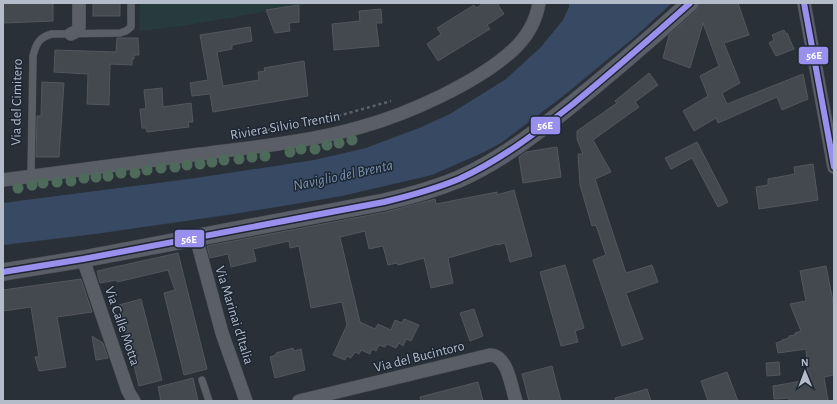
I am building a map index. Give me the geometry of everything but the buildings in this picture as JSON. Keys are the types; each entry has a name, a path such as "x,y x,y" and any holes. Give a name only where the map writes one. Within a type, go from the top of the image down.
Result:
{"street":[{"path":"71,34 77,31 79,27 79,3"},
{"path":"3,272 84,259 384,202 422,193 459,179 494,161 527,139 583,96 654,36 690,3"},
{"path":"804,3 834,167"},
{"name":"Riviera Silvio Trentin","path":"3,180 280,144 361,127 396,116 466,83 499,61 514,49 523,39 538,9"},
{"name":"Via Marinai d'Italia","path":"196,237 222,333 246,401"},
{"name":"Via Calle Motta","path":"84,259 128,391 134,401"},
{"name":"Via del Bucintoro","path":"299,401 495,355 499,357 505,365 516,401"}],"lane":[{"name":"Via del Cimitero","path":"31,176 33,56 35,45 45,36 52,34 126,32 130,27 131,3"},
{"path":"202,380 210,401"}],"path":[{"path":"338,116 391,101"},
{"path":"249,133 320,121"}],"green space":[{"path":"140,3 304,3 304,5 188,25 139,31"}],"water":[{"name":"Naviglio del Brenta","path":"569,3 672,3 636,36 562,97 501,143 432,175 342,196 234,214 95,234 3,245 3,203 196,178 314,160 366,148 419,128 450,114 506,79 541,47 563,20 569,7"}],"transit line":[{"name":"56E","path":"3,272 83,259 384,202 450,183 504,154 546,125 603,79 690,3"},
{"name":"56E","path":"804,3 834,167"}]}
